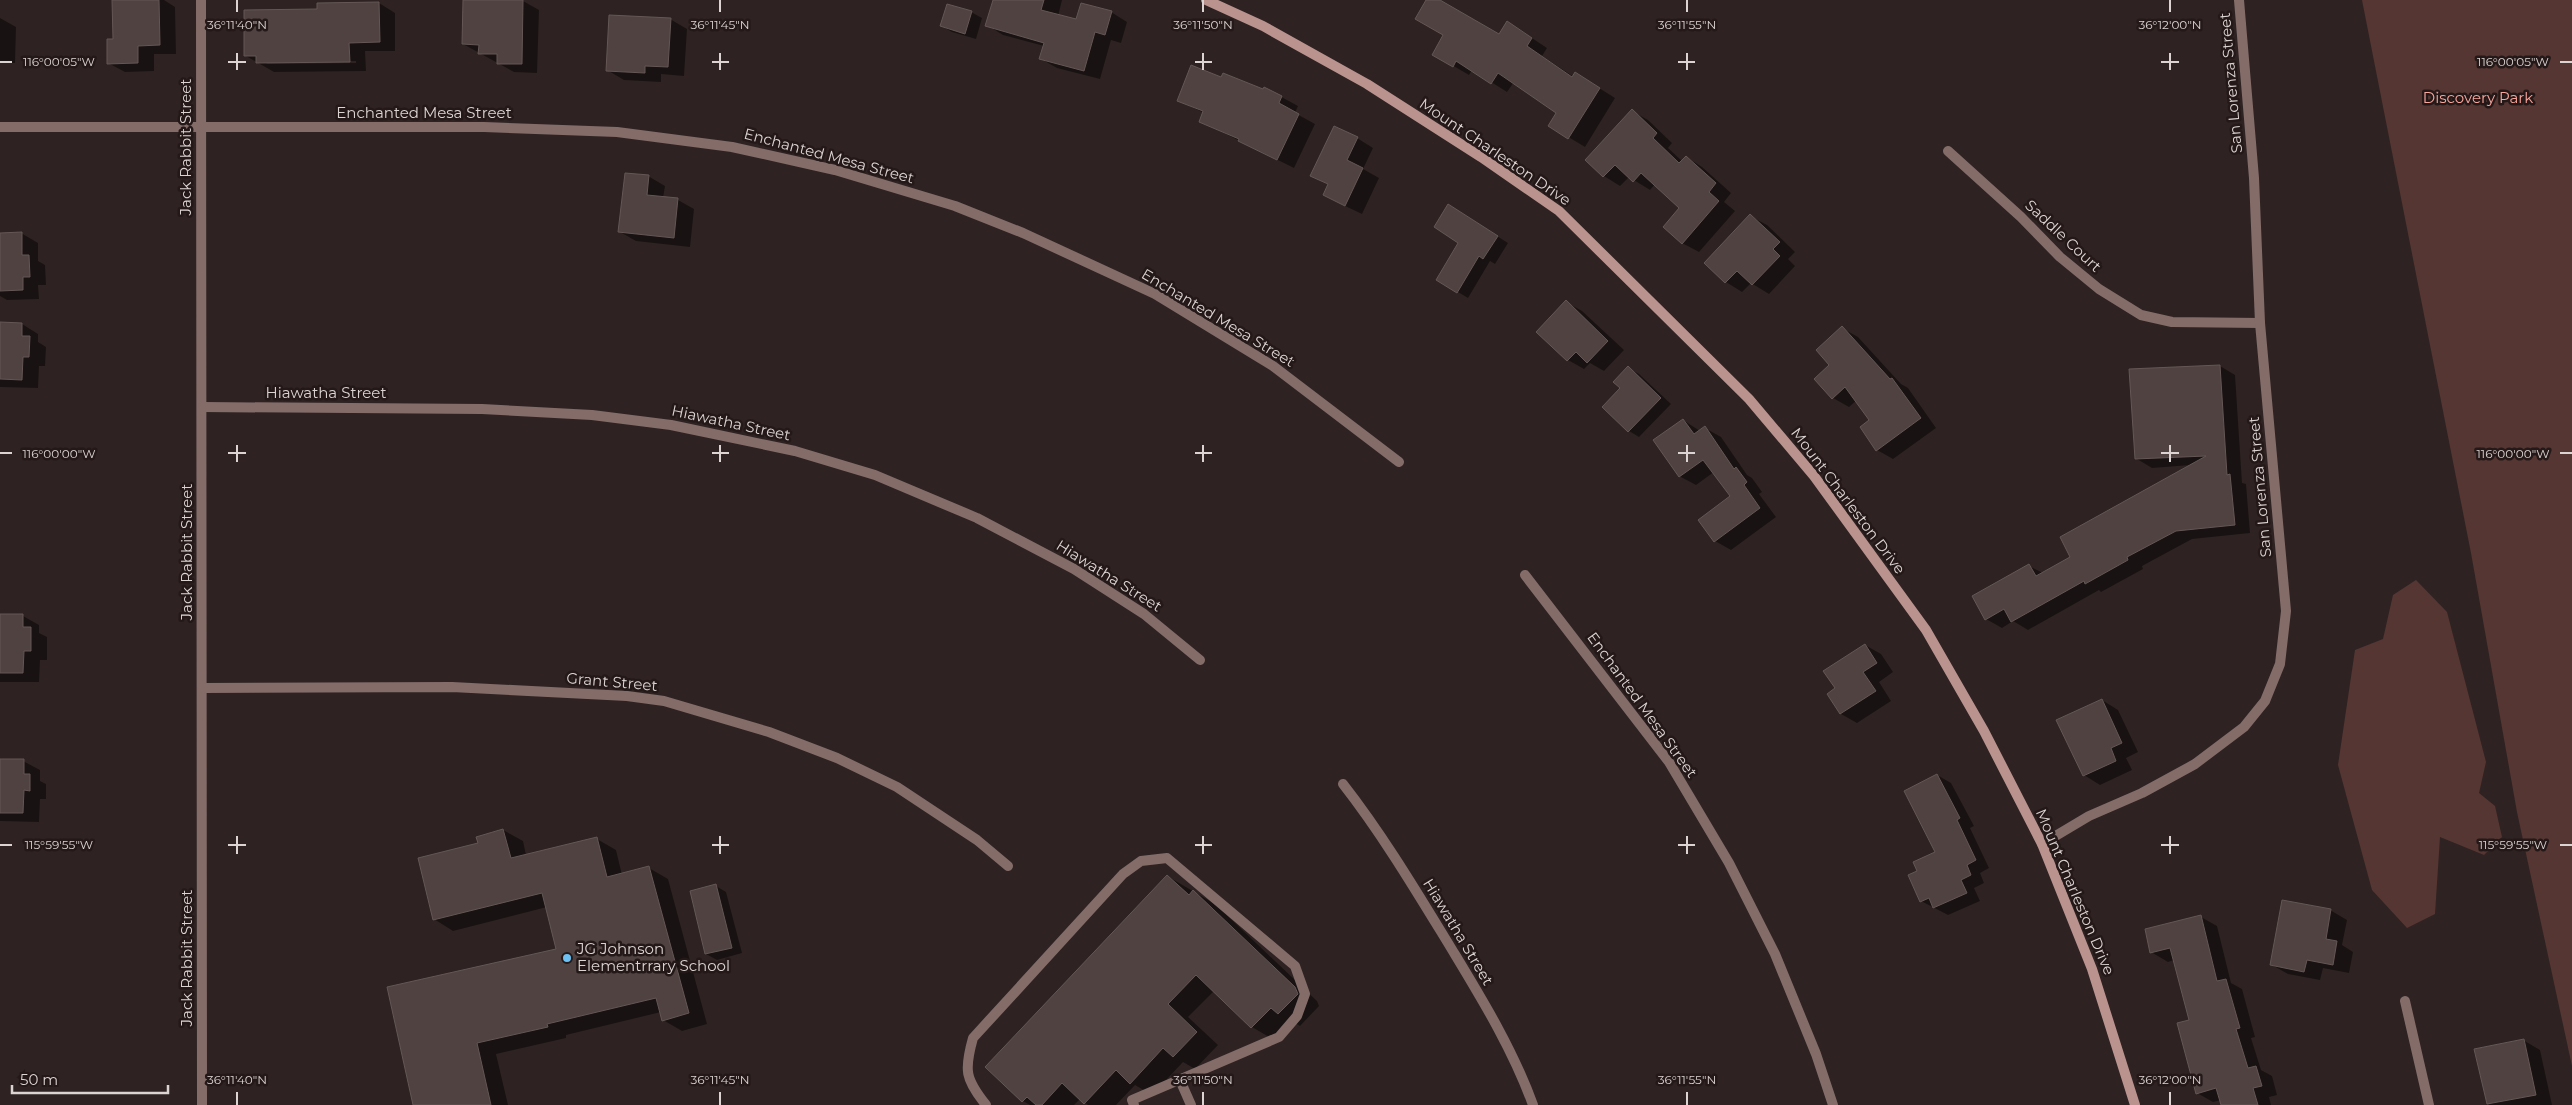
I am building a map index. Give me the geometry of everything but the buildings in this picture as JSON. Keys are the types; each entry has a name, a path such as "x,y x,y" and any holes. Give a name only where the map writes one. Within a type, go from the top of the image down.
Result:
{"street":[{"name":"Jack Rabbit Street","path":"202,0 202,1105"},
{"name":"Mount Charleston Drive","path":"1206,0 1263,26 1367,84 1481,157 1559,211 1748,399 1814,476 1926,630 1984,730 2042,844 2092,969 2135,1105"},
{"name":"San Lorenza Street","path":"2042,844 2089,816 2142,793 2194,764 2244,727 2266,701 2275,682 2280,664 2286,611 2260,322 2254,178 2239,0"},
{"name":"Enchanted Mesa Street","path":"0,127 201,129 484,126 617,132 732,147 835,170 955,206 1015,229 1155,294 1273,366 1399,462"},
{"name":"Saddle Court","path":"1948,150 2021,217 2060,257 2098,289 2141,315 2172,322 2260,322"},
{"name":"Hiawatha Street","path":"203,407 482,409 592,415 671,425 795,451 875,475 977,518 1074,569 1128,604 1200,660"},
{"name":"Enchanted Mesa Street","path":"1525,575 1669,762 1729,863 1775,954 1816,1054 1833,1105"},
{"name":"Grant Street","path":"202,688 452,687 627,696 664,702 769,732 837,758 897,787 977,840 1008,866"},
{"name":"Hiawatha Street","path":"1343,784 1368,817 1412,884 1500,1030 1533,1105"},
{"path":"986,1105 971,1086 966,1062 973,1038 1123,874 1141,861 1167,858 1295,966 1305,994 1297,1016 1279,1037 1130,1104"},
{"path":"2405,1001 2429,1105"},
{"path":"1180,1080 1191,1105"}],"green space":[{"name":"Discovery Park","path":"2362,0 2572,0 2572,1066 2517,812 2471,553"},
{"path":"2416,580 2447,612 2486,762 2479,793 2495,806 2502,837 2484,855 2440,837 2435,914 2407,928 2372,890 2338,765 2355,650 2383,639 2393,595"}],"place":[{"name":"JG Johnson Elementrrary School","path":"567,958"}]}
